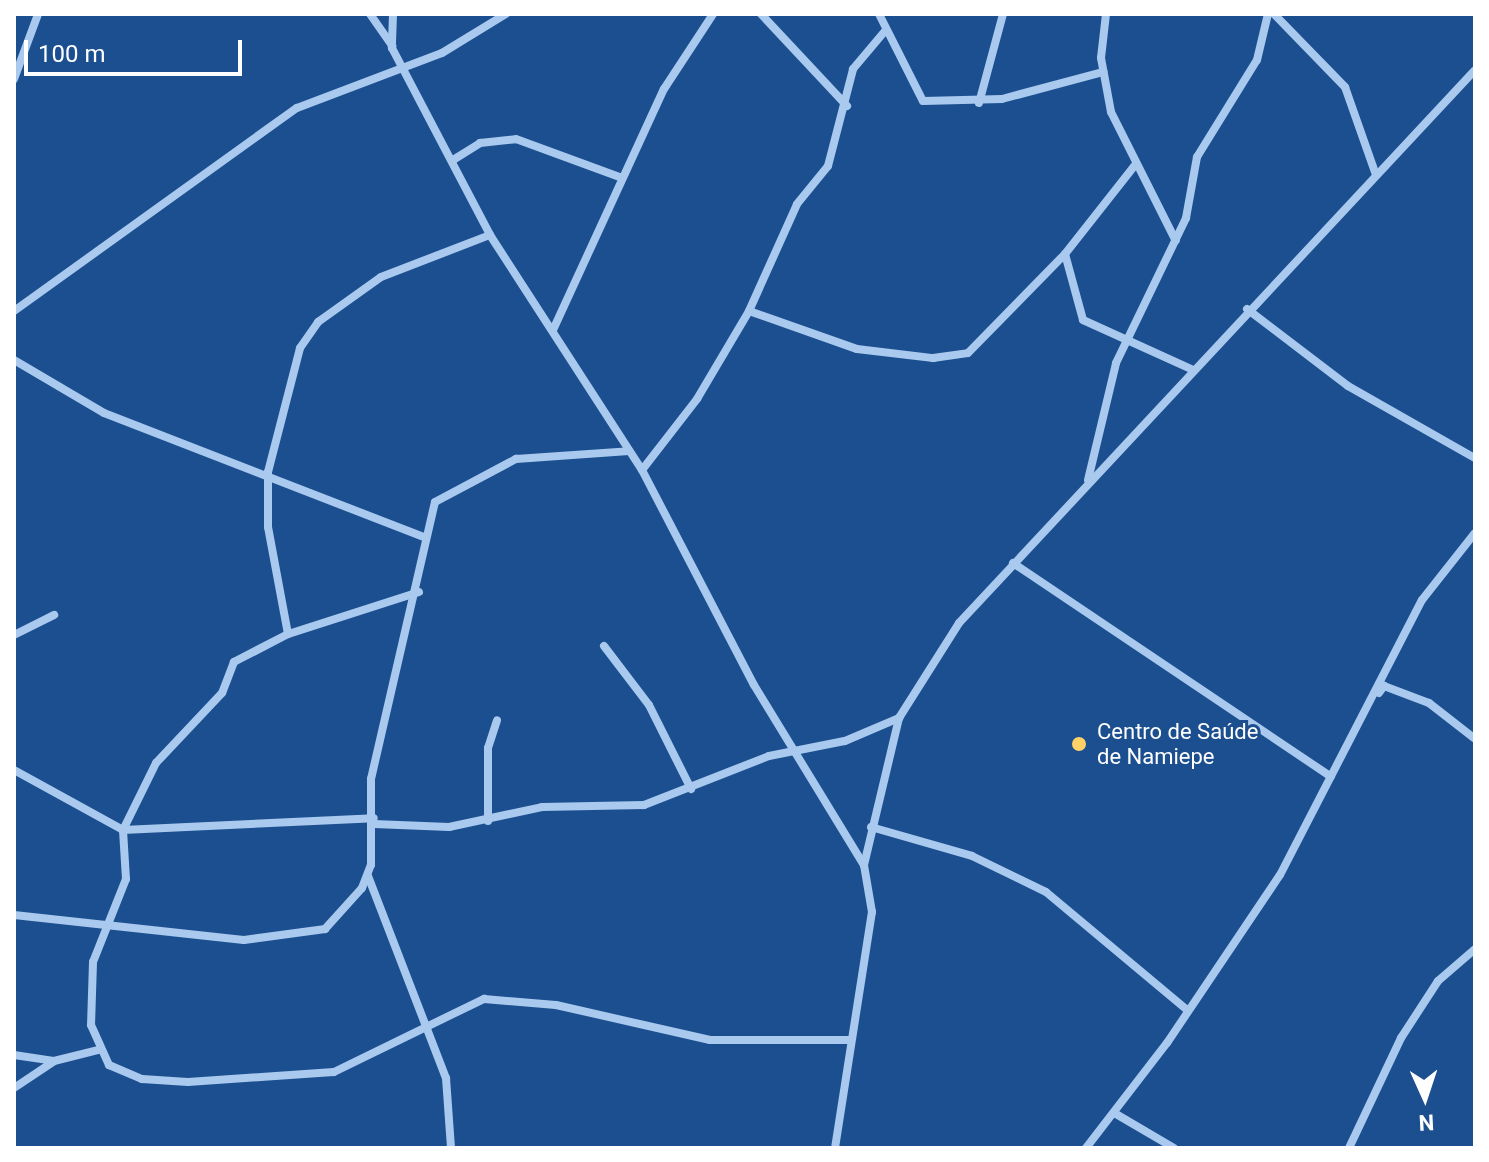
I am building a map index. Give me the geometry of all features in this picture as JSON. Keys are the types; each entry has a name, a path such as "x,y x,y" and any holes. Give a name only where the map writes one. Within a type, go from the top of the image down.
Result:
{"street":[{"path":"14,79 38,14"},
{"path":"370,14 404,67 490,235 642,470 792,749 864,865"},
{"path":"392,48 393,14"},
{"path":"14,311 297,108 404,67 506,14"},
{"path":"553,330 620,177 677,64 713,14"},
{"path":"761,14 847,106"},
{"path":"879,14 917,97 979,103 1103,72"},
{"path":"979,103 1003,14"},
{"path":"1106,14 1103,72 1116,128 1176,241"},
{"path":"1088,481 1104,395 1176,241 1197,157 1257,60 1271,14 1345,87 1376,175"},
{"path":"642,470 697,399 749,311 791,214 828,166 858,60 885,31"},
{"path":"835,1148 872,912 864,865 899,718 959,623 1191,369 1475,70"},
{"path":"453,160 480,143 516,139 620,177"},
{"path":"749,311 857,349 949,357 983,344 1065,254 1135,165"},
{"path":"288,634 268,527 268,472 300,348 318,322 381,277 490,235"},
{"path":"1065,254 1078,314 1126,345 1191,369"},
{"path":"1247,309 1348,386 1475,458"},
{"path":"14,360 104,413 268,472 424,537"},
{"path":"451,1148 453,1110 368,876 374,821 371,779 383,713 419,592 424,537 435,502 506,463 629,451"},
{"path":"1086,1148 1116,1114 1280,875 1422,600 1475,533"},
{"path":"1013,563 1331,777"},
{"path":"419,592 288,634 228,669 222,693 156,763 123,830 126,879 93,962 98,1050 124,1075 188,1082 334,1072 496,999 710,1040 851,1040"},
{"path":"14,635 54,615"},
{"path":"604,646 649,705 691,789"},
{"path":"1367,709 1384,686 1429,703 1475,739"},
{"path":"14,770 123,830 374,821 488,821 542,807 644,805 792,749 845,741 899,718"},
{"path":"488,821 488,748 497,720"},
{"path":"871,827 996,865 1046,892 1187,1010"},
{"path":"14,915 266,941 325,929 368,876"},
{"path":"1349,1148 1401,1038 1438,981 1475,949"},
{"path":"14,1088 54,1061 98,1050"},
{"path":"14,1055 54,1061"},
{"path":"1116,1114 1174,1148"}],"place":[{"name":"Centro de Saúde de Namiepe","path":"1079,744"}]}
